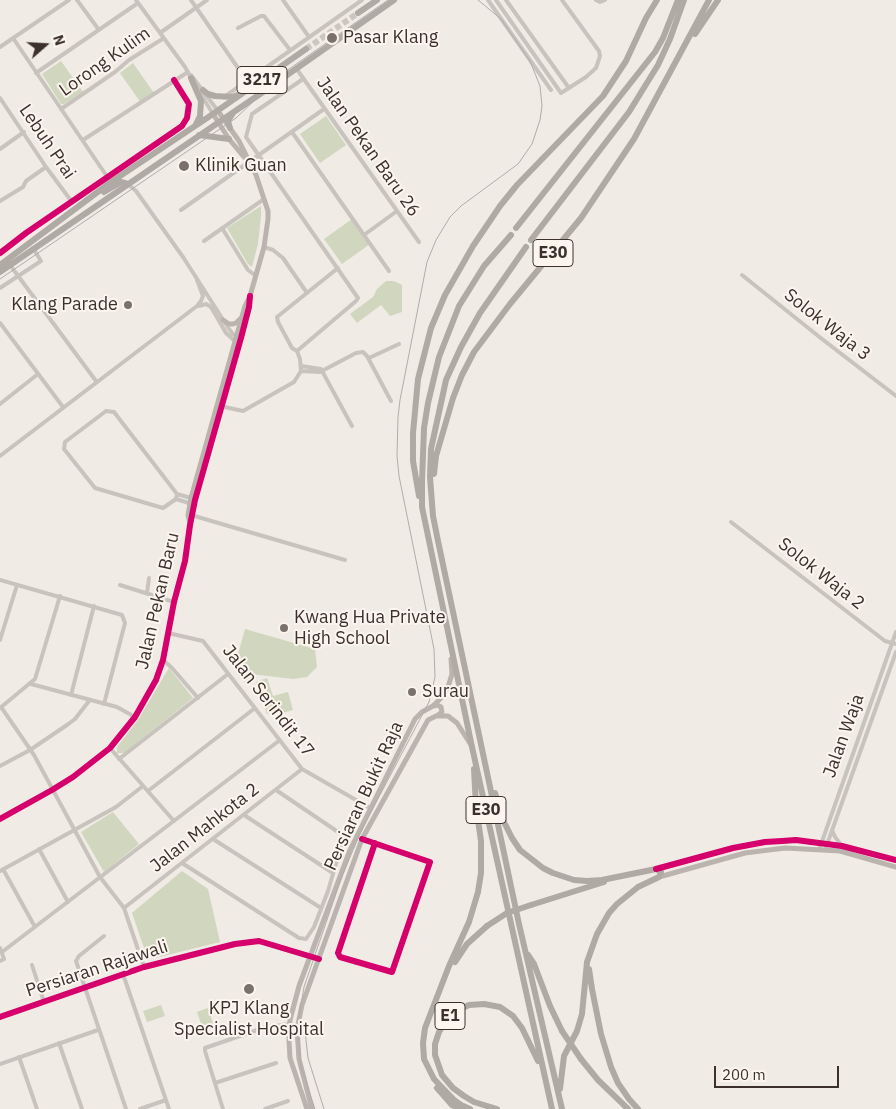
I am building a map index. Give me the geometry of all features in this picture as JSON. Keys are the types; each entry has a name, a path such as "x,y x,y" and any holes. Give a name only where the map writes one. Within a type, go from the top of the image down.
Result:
{"highway":[{"path":"358,13 377,0"},
{"name":"3217","path":"0,272 394,0"},
{"name":"E30","path":"552,1109 414,476 415,405 422,360 432,328 441,303 470,252 500,206 517,185 603,96 626,61 646,18 658,0"},
{"name":"E30","path":"516,228 655,52 663,38 678,0"},
{"name":"E30","path":"531,240 629,112 658,65 670,40 684,0"},
{"name":"E30","path":"433,516 436,456 462,374 474,352 492,327 581,218 634,139 709,0"},
{"path":"675,66 718,0"},
{"name":"3217","path":"0,265 60,221 109,180 177,138 306,49"},
{"path":"177,138 194,127 200,116 200,98 191,78"},
{"path":"204,90 208,94 226,97 241,94"},
{"path":"230,128 228,121 233,112"},
{"path":"199,135 229,139"},
{"path":"73,210 116,184 124,182 128,184"},
{"name":"E30","path":"422,507 424,428 439,358 459,306 484,266 511,235"},
{"name":"E30","path":"526,247 480,314 461,347 446,380 431,449 430,477 433,516 526,952 562,1109"},
{"name":"E30","path":"424,1059 423,1043 425,1028 443,980 469,922 478,892 481,873 481,841 476,806 472,747"},
{"path":"486,768 504,822 512,838 520,850 554,873 574,880 597,880 656,868 661,872 659,878 638,887 617,904 602,923 587,962 582,1014 577,1031 561,1066 560,1098"},
{"path":"443,980 467,944 487,926 507,913 619,876"},
{"path":"526,952 534,964 562,1031 580,1059 628,1109"},
{"path":"589,953 592,988 601,1034 611,1067 618,1083 638,1109"},
{"name":"E1","path":"497,1109 474,1102 464,1096 447,1082 438,1066 435,1056 439,1032 454,1012 469,1005 477,1004 492,1005 507,1011 522,1028 542,1069"},
{"path":"424,1059 437,1090 452,1105 460,1109"},
{"path":"424,1059 440,1087 461,1105 470,1109"}],"street":[{"path":"0,47 69,0"},
{"path":"77,0 99,30"},
{"path":"191,0 248,81"},
{"path":"160,33 207,0"},
{"path":"291,0 284,2 309,37"},
{"path":"226,97 362,0"},
{"path":"551,90 489,2 496,0 561,93 586,77 596,68 600,56 562,0"},
{"path":"506,0 568,88"},
{"path":"596,0 600,2 605,0"},
{"path":"36,72 137,2 216,112"},
{"path":"238,28 264,16 290,50"},
{"path":"13,38 109,180"},
{"name":"Lorong Kulim","path":"62,109 164,38"},
{"name":"Jalan Pekan Baru 26","path":"296,68 419,242"},
{"path":"83,140 188,72"},
{"path":"188,72 204,90 216,112"},
{"path":"297,351 356,301 357,295 246,137 252,114 303,79"},
{"path":"0,253 54,214 109,180 182,126 187,118 189,104 174,80"},
{"name":"Lebuh Prai","path":"0,98 72,202"},
{"path":"181,210 324,109"},
{"name":"Jalan Pekan Baru","path":"216,112 229,139 249,163"},
{"name":"Jalan Pekan Baru","path":"221,120 230,128 239,141 256,175 268,219 264,247 250,296 242,316 238,340"},
{"path":"0,149 24,132"},
{"path":"292,132 389,271"},
{"path":"0,201 22,187 26,181 46,166"},
{"path":"128,184 136,191 238,340"},
{"path":"204,241 264,199"},
{"path":"364,235 397,211"},
{"path":"54,214 60,221"},
{"path":"222,228 248,270 256,276"},
{"path":"264,247 273,250 283,258 306,292"},
{"path":"0,288 41,262 33,248"},
{"path":"10,265 96,381"},
{"path":"219,405 243,411 294,382 301,368 297,351 292,348 276,319 279,314 338,268"},
{"name":"Solok Waja 3","path":"742,275 896,396"},
{"path":"0,456 96,381 197,306 203,296 197,280"},
{"name":"Jalan Pekan Baru","path":"0,819 52,790 81,771 110,748 135,716 156,680 163,660 184,561 193,502 238,340 250,307 250,296"},
{"path":"197,306 206,304 211,307 226,333 238,340"},
{"path":"223,320 233,324 242,316"},
{"path":"0,323 63,407"},
{"path":"369,358 399,344"},
{"path":"301,368 320,372 360,352 369,358 391,401"},
{"path":"322,371 352,426"},
{"path":"0,404 38,374"},
{"path":"0,394 4,400"},
{"path":"176,496 163,508 95,488 64,449 65,442 102,414 110,411 114,412 176,496 193,502"},
{"path":"190,515 345,560"},
{"name":"Solok Waja 2","path":"731,522 886,641 894,644"},
{"path":"147,593 149,578"},
{"path":"0,580 120,613 125,620 104,704"},
{"path":"0,640 2,621 17,585"},
{"path":"120,585 174,602"},
{"path":"60,596 37,674 31,684 1,708 30,750 100,877 124,908 144,967"},
{"path":"71,695 94,606"},
{"name":"Persiaran Bukit Raja","path":"307,1109 290,1058 290,1024 299,986 350,850 370,808 416,719 442,697 452,674 445,619"},
{"name":"Jalan Waja","path":"822,850 894,644 896,632"},
{"name":"Jalan Serindit 17","path":"168,633 202,641 302,769 370,808"},
{"name":"Jalan Waja","path":"824,844 832,830 896,652"},
{"path":"163,660 198,698"},
{"path":"119,759 228,674"},
{"path":"31,684 117,707 135,716"},
{"path":"0,766 30,750 75,718 89,701"},
{"path":"433,706 440,705 442,709 441,714 436,716"},
{"path":"148,791 255,708"},
{"path":"436,716 444,715 456,723 472,747"},
{"name":"Persiaran Bukit Raja","path":"312,1109 299,1059 297,1029 302,1005 362,839 426,723 436,716"},
{"path":"2,960 1,950 35,927 280,740"},
{"path":"110,748 174,821"},
{"name":"Jalan Mahkota 2","path":"124,908 302,769"},
{"path":"35,927 2,870 116,807 143,786"},
{"path":"276,790 344,836"},
{"path":"182,863 299,938 306,939 321,908 344,836 361,803"},
{"path":"244,815 333,873"},
{"path":"832,830 835,838 842,846"},
{"path":"213,839 321,908"},
{"path":"362,839 375,843 430,862 392,972 340,957 338,953 375,843"},
{"path":"656,868 733,848 765,842 796,840 842,846 896,860"},
{"path":"659,878 746,853 785,848 840,851 896,866"},
{"path":"39,850 68,902"},
{"path":"104,936 79,956 76,961 126,1109"},
{"name":"Persiaran Rajawali","path":"0,1017 144,967 235,944 259,941 319,959"},
{"path":"32,965 44,1002"},
{"path":"123,974 169,1109"},
{"path":"223,1109 205,1051 208,1046 266,1027 290,1024"},
{"path":"0,1064 98,1030"},
{"path":"59,1043 82,1109"},
{"path":"19,1057 37,1109"},
{"path":"215,1083 276,1063"},
{"path":"140,1109 166,1100"},
{"path":"265,1109 288,1101"}],"green space":[{"path":"61,61 83,92 64,104 61,104 42,74"},
{"path":"133,63 154,93 141,103 120,73"},
{"path":"326,116 346,145 320,163 300,134"},
{"path":"261,206 258,244 252,267 248,264 227,228"},
{"path":"352,219 370,244 342,264 324,239"},
{"path":"386,281 394,281 402,285 402,312 390,316 381,305 357,323 350,314 373,297 377,289"},
{"path":"245,629 315,649 317,667 307,677 293,679 251,674 243,663 234,668"},
{"path":"243,664 254,678 246,684 235,670"},
{"path":"169,668 193,698 124,753 117,753 117,747 138,720"},
{"path":"267,678 273,696 288,692 293,710 279,714 277,711 267,714 256,682"},
{"path":"113,812 139,844 104,872 81,832"},
{"path":"182,871 208,889 220,942 155,958 146,954 132,913"},
{"path":"161,1005 165,1016 147,1022 143,1011"},
{"path":"208,1008 214,1026 203,1029 197,1012"}],"tunnel":[{"path":"306,49 358,13"}],"tram line":[{"path":"0,279 236,118 282,74 388,0"},
{"path":"315,1109 301,1067 299,1046 298,1024 304,987 342,876 362,829 429,702 435,677 434,649 399,476 397,456 400,400 427,262 436,240 450,217 461,206 518,164 532,144 540,120 542,106 540,86 530,61 501,19 478,0"},
{"path":"305,1031 308,1058 324,1109"}],"cycle path":[{"path":"0,253 26,233 182,126 187,118 189,104 174,80"},
{"path":"0,819 73,777 110,748 135,717 156,680 163,660 174,602 185,561 195,500 241,338 250,296"},
{"path":"362,839 430,862 392,972 340,957 338,953 375,843"},
{"path":"656,869 733,848 765,842 796,840 842,846 896,860"},
{"path":"0,1017 144,967 235,944 259,941 319,959"}],"place":[{"name":"Pasar Klang","path":"332,38"},
{"name":"Klinik Guan","path":"184,166"},
{"name":"Klang Parade","path":"128,305"},
{"name":"Kwang Hua Private High School","path":"284,628"},
{"name":"Surau","path":"412,692"},
{"name":"KPJ Klang Specialist Hospital","path":"249,989"}]}
